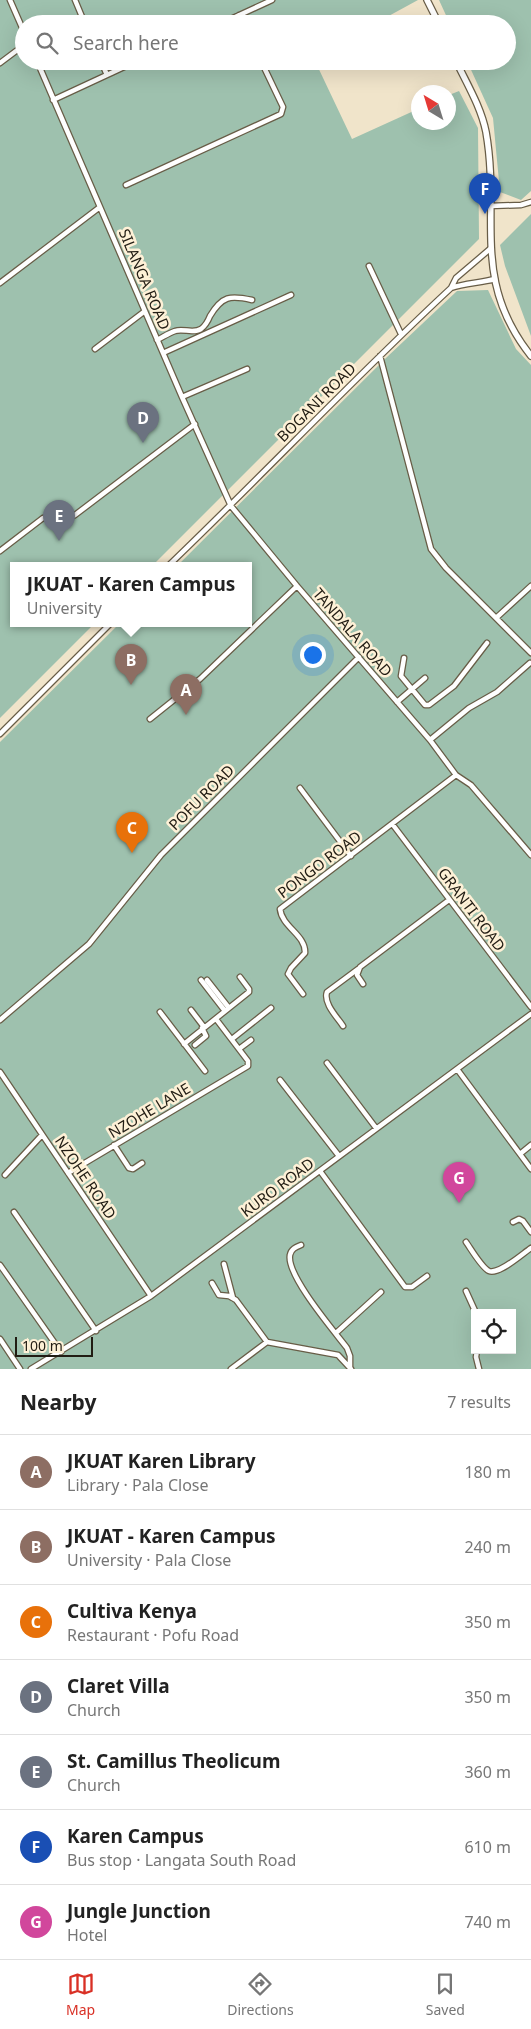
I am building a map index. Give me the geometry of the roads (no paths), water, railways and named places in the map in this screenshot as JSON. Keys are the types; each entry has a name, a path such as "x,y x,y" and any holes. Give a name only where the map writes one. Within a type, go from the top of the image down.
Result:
{"street":[{"path":"10,0 17,15"},
{"path":"75,0 81,15"},
{"path":"239,15 272,0"},
{"path":"427,0 434,15"},
{"path":"0,63 15,52"},
{"name":"SILANGA ROAD","path":"41,70 163,354 231,506"},
{"path":"105,70 107,75"},
{"path":"54,100 118,70"},
{"path":"126,185 281,114 283,108 265,70"},
{"path":"460,70 482,117 488,151 490,250 494,279 508,320 531,356"},
{"path":"490,206 521,205 531,202"},
{"path":"0,282 100,207"},
{"name":"BOGANI ROAD","path":"172,562 231,506 401,334 451,288 456,278 490,250"},
{"path":"369,266 401,334"},
{"path":"451,288 461,284 472,284 494,279"},
{"path":"163,354 291,295"},
{"path":"157,340 173,331 185,329 194,332 201,329 218,304 224,299 236,296 252,300"},
{"path":"95,349 145,311"},
{"path":"380,356 431,549 439,561 531,653"},
{"path":"182,397 247,369"},
{"path":"0,551 43,518 51,516 68,518 75,515 195,424"},
{"name":"TANDALA ROAD","path":"231,506 297,586 430,740 456,775 471,785 531,856"},
{"path":"150,719 200,678 297,586"},
{"path":"496,618 531,586"},
{"path":"0,734 107,627"},
{"path":"404,658 401,676 425,705 429,705 454,686 487,643"},
{"name":"POFU ROAD","path":"0,1020 89,944 161,855 359,657"},
{"path":"430,740 469,708 497,692 530,663"},
{"path":"397,702 424,678"},
{"name":"PONGO ROAD","path":"302,994 288,974 305,953 305,946 282,917 280,909 393,825 456,775"},
{"path":"300,788 351,856"},
{"name":"GRANTI ROAD","path":"393,825 531,1007"},
{"path":"343,1026 326,1001 327,992 448,900"},
{"path":"358,969 357,975 363,984"},
{"path":"184,1044 250,990 240,977"},
{"path":"202,980 227,1009"},
{"path":"207,980 227,1009"},
{"path":"232,1039 271,1008"},
{"path":"191,1010 206,1036 195,1046"},
{"path":"160,1012 205,1071"},
{"name":"KURO ROAD","path":"31,1369 151,1296 531,1014"},
{"path":"216,1018 239,1049 251,1040"},
{"name":"NZOHE LANE","path":"68,1172 248,1066 248,1061 239,1049"},
{"path":"327,1063 376,1128"},
{"path":"457,1070 531,1169"},
{"name":"NZOHE ROAD","path":"0,1072 151,1296"},
{"path":"280,1080 339,1156"},
{"path":"5,1176 42,1135"},
{"path":"114,1145 129,1168 133,1169 142,1163"},
{"path":"520,1154 531,1145"},
{"path":"320,1171 405,1287 412,1287 427,1276"},
{"path":"14,1212 96,1331"},
{"path":"512,1222 519,1219 523,1221 531,1232"},
{"path":"466,1242 486,1269 494,1272 502,1269 531,1248"},
{"path":"301,1245 292,1250 290,1254 298,1282 349,1352 351,1368"},
{"path":"224,1264 233,1298 267,1342 338,1355 351,1368"},
{"path":"0,1265 61,1352"},
{"path":"212,1283 219,1294 233,1298"},
{"path":"466,1291 474,1309"},
{"path":"336,1333 381,1292"},
{"path":"0,1339 20,1369"},
{"path":"231,1369 267,1342"},
{"path":"476,1354 479,1369"}],"place":[{"name":"Karen Campus","path":"485,214"},
{"name":"Claret Villa","path":"143,443"},
{"name":"St. Camillus Theolicum","path":"59,541"},
{"name":"JKUAT - Karen Campus","path":"131,685"},
{"name":"JKUAT Karen Library","path":"186,715"},
{"name":"Cultiva Kenya","path":"132,853"},
{"name":"Jungle Junction","path":"459,1203"}]}
